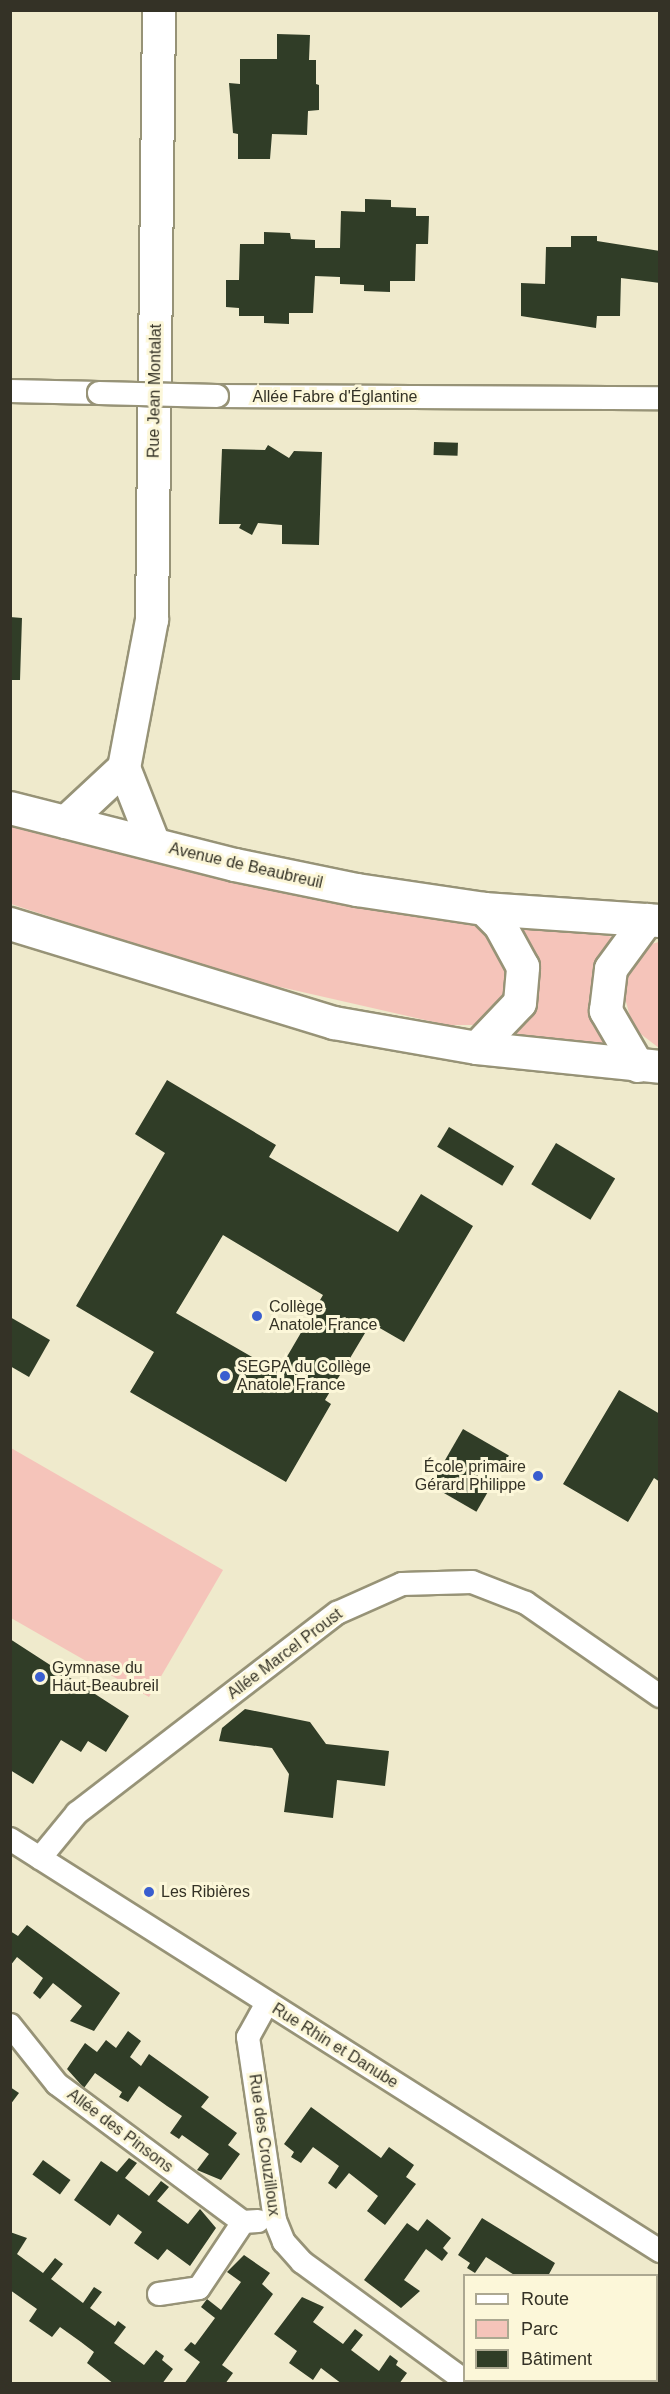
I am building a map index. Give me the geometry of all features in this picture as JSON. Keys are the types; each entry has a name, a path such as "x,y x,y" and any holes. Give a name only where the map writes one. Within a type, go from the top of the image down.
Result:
{"main road":[{"name":"Rue Jean Montalat","path":"124,768 153,620 159,10"},
{"path":"66,822 124,768 154,844"},
{"name":"Avenue de Beaubreuil","path":"10,808 346,888 484,909 653,920"},
{"path":"477,1048 520,1004 524,967 500,925 484,909"},
{"name":"Avenue de Beaubreuil","path":"649,1066 606,1011 611,969 653,920"},
{"name":"Avenue de Beaubreuil","path":"10,924 334,1023 477,1048 649,1066"}],"street":[{"name":"Allée Fabre d'Églantine","path":"10,392 217,396 660,398"},
{"name":"Allée Marcel Proust","path":"40,1858 77,1813 337,1613 402,1584 472,1582 526,1603 660,1696"},
{"name":"Rue Rhin et Danube","path":"10,1839 660,2251"},
{"name":"Rue des Crouzilloux","path":"267,2003 249,2037 275,2220 284,2242 302,2262 463,2379"},
{"name":"Allée des Pinsons","path":"10,2025 57,2084 243,2222"},
{"path":"159,2294 199,2288 243,2222 275,2220"}],"green space":[{"path":"11,821 202,874 485,928 513,964 504,1002 475,1025 447,1025 232,976 11,904"},
{"path":"515,923 620,938 604,1050 499,1035"},
{"path":"659,942 659,1048 633,1028 621,983 629,962 647,945"},
{"path":"11,1448 223,1570 149,1697 11,1618"}],"building":[{"path":"277,34 310,35 309,60 316,60 319,110 308,111 307,135 272,134 270,159 238,159 238,134 233,133 229,83 240,84 240,59 277,59"},
{"path":"365,199 391,200 391,207 416,208 416,216 429,216 428,244 416,244 415,281 390,281 390,292 364,291 364,285 340,284 340,277 315,276 313,313 289,313 289,324 264,323 264,316 239,316 239,308 226,307 226,280 239,280 240,244 264,244 264,232 290,233 291,239 315,240 315,248 340,248 341,211 365,212"},
{"path":"571,236 597,236 597,241 660,251 660,283 621,278 620,316 597,316 596,328 521,316 521,283 545,284 546,247 571,247"},
{"path":"434,442 458,443 458,456 434,455"},
{"path":"268,445 289,458 294,451 322,452 319,545 282,544 282,525 258,523 252,535 239,528 241,524 219,524 222,449 265,450"},
{"path":"10,617 22,618 20,680 10,680"},
{"path":"167,1080 276,1145 269,1157 398,1232 421,1194 473,1226 404,1342 371,1323 325,1400 331,1404 286,1482 130,1392 154,1352 76,1306 165,1153 135,1134","holes":["223,1235 323,1295 278,1372 176,1313"]},
{"path":"449,1127 514,1166 502,1186 437,1147"},
{"path":"556,1143 615,1179 590,1220 531,1184"},
{"path":"10,1317 50,1340 29,1377 10,1366"},
{"path":"619,1390 660,1414 660,1482 654,1478 628,1522 563,1484"},
{"path":"463,1429 509,1456 476,1512 430,1485"},
{"name":"Gymnase du Haut-Beaubreil","path":"10,1639 129,1716 106,1752 88,1741 81,1752 61,1740 33,1784 10,1770"},
{"path":"245,1709 310,1722 326,1744 389,1751 385,1786 337,1780 333,1818 284,1812 289,1774 272,1748 219,1741 222,1728"},
{"path":"27,1925 120,1993 94,2031 70,2021 82,2006 53,1983 40,1999 33,1993 43,1978 17,1957 10,1966 10,1931 18,1936"},
{"path":"128,2031 141,2041 130,2057 141,2066 149,2054 209,2097 201,2107 237,2133 228,2145 240,2154 221,2180 197,2170 209,2154 182,2135 179,2139 170,2133 182,2116 139,2086 128,2102 119,2097 122,2092 95,2073 84,2088 67,2069 85,2043 97,2052 106,2040 116,2048"},
{"path":"10,2087 19,2093 10,2105"},
{"path":"311,2107 381,2158 389,2147 414,2165 406,2177 416,2184 385,2225 367,2211 378,2196 349,2173 336,2189 328,2183 339,2166 313,2147 301,2163 291,2157 294,2152 284,2144"},
{"path":"129,2158 137,2163 125,2178 149,2196 161,2181 169,2187 157,2201 188,2224 200,2209 216,2228 190,2266 167,2249 158,2260 134,2243 142,2232 118,2214 110,2226 74,2200 101,2161 117,2172"},
{"path":"43,2160 71,2180 60,2195 32,2175"},
{"path":"482,2218 555,2263 549,2274 513,2274 486,2257 475,2273 467,2268 470,2263 458,2255"},
{"path":"427,2219 451,2238 443,2248 448,2253 442,2261 426,2249 404,2280 420,2291 401,2308 364,2280 407,2223 418,2231"},
{"path":"10,2232 27,2238 17,2254 43,2273 55,2258 63,2264 51,2279 83,2303 94,2287 102,2292 90,2308 115,2326 118,2321 126,2327 114,2343 144,2365 156,2350 164,2356 162,2360 173,2369 162,2384 114,2384 87,2363 94,2352 81,2342 60,2327 52,2337 29,2321 37,2309 10,2290"},
{"path":"244,2255 270,2273 262,2284 273,2294 222,2365 233,2373 225,2384 184,2384 200,2362 184,2350 191,2342 195,2345 215,2318 201,2307 207,2299 221,2310 241,2282 227,2272"},
{"path":"302,2297 324,2307 313,2322 343,2344 355,2329 363,2335 351,2350 379,2371 390,2355 398,2361 396,2365 407,2373 399,2384 342,2384 321,2368 313,2380 289,2363 297,2351 274,2334"},
{"path":"522,2382 589,2382 521,2384"},
{"path":"629,2382 656,2382 659,2384 628,2384"}],"place":[{"name":"Collège Anatole France","path":"257,1316"},
{"name":"SEGPA du Collège Anatole France","path":"225,1376"},
{"name":"École primaire Gérard Philippe","path":"538,1476"},
{"name":"Gymnase du Haut-Beaubreil","path":"40,1677"},
{"name":"Les Ribières","path":"149,1892"}]}
